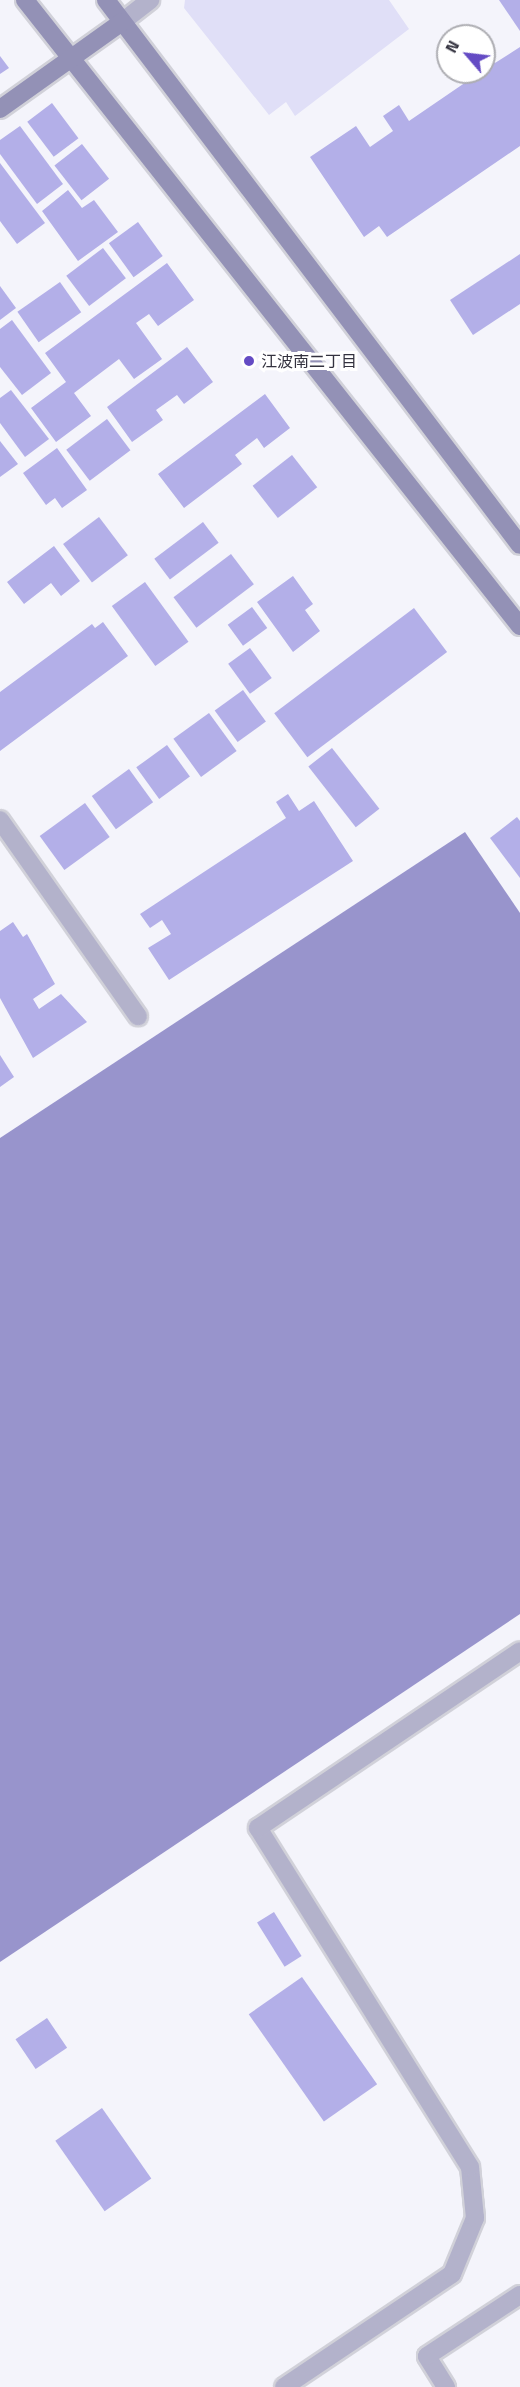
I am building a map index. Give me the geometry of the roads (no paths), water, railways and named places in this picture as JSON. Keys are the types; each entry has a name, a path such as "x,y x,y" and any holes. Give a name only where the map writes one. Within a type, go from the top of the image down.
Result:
{"street":[{"path":"25,0 69,59 520,626"},
{"path":"106,0 520,545"},
{"path":"0,109 150,0"},
{"path":"0,820 138,1016"},
{"path":"285,2387 452,2274 475,2218 470,2167 258,1828 520,1651"},
{"path":"446,2387 426,2356 520,2295"}],"place":[{"name":"江波南二丁目","path":"249,361"}]}
